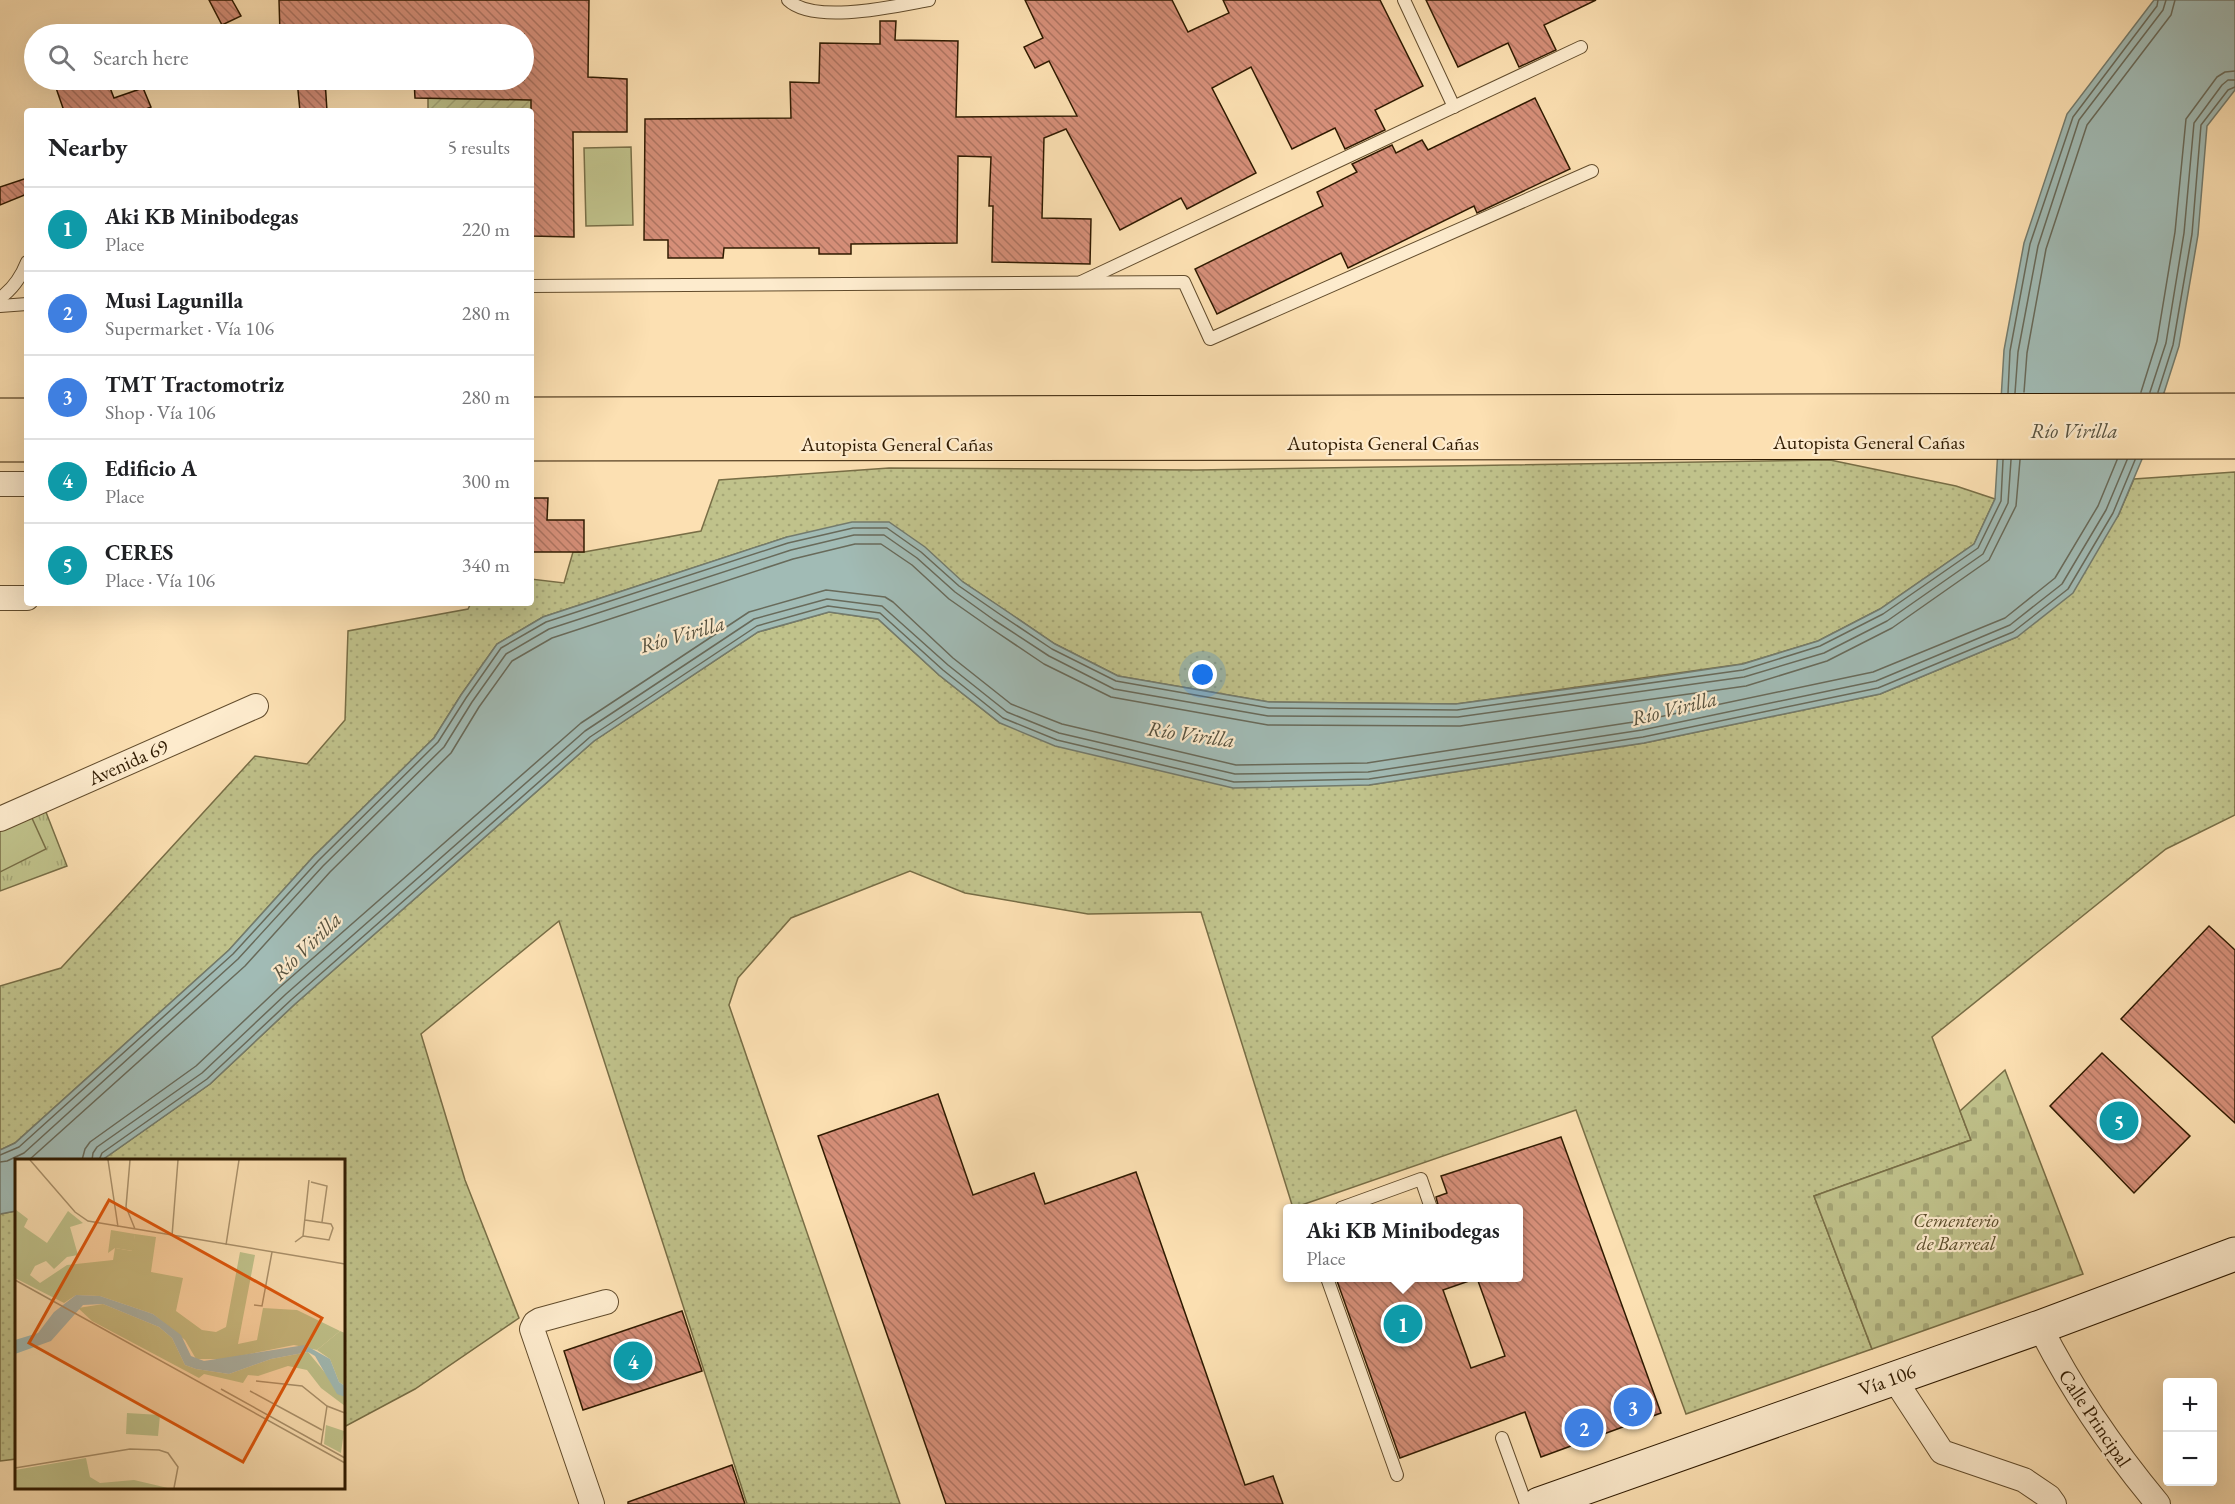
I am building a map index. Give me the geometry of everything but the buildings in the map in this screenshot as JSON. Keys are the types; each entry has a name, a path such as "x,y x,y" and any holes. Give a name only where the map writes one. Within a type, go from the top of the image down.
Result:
{"highway":[{"name":"Autopista General Cañas","path":"534,414 2235,410"},
{"path":"0,415 24,415"},
{"name":"Autopista General Cañas","path":"534,444 2235,442"},
{"path":"0,445 24,445"}],"main road":[{"name":"Vía 106","path":"1539,1504 1586,1497 1893,1377 2040,1327 2234,1256"}],"street":[{"path":"0,484 24,484"},
{"path":"0,598 24,598"},
{"name":"Avenida 69","path":"0,819 256,706"},
{"path":"592,1504 532,1329 540,1320 606,1302"},
{"name":"Calle Principal","path":"2040,1327 2059,1363 2090,1412 2128,1468 2158,1504"},
{"path":"1893,1377 1942,1452 2024,1480 2046,1502"}],"lane":[{"path":"788,0 794,6 826,14 884,9 929,0"},
{"path":"1404,0 1454,107"},
{"path":"1077,284 1581,47"},
{"path":"534,286 1184,282 1210,339 1592,171"},
{"path":"0,298 22,276 24,270"},
{"path":"0,306 24,304"},
{"path":"1354,1204 1421,1179 1429,1204"},
{"path":"1328,1282 1396,1475"},
{"path":"1502,1438 1526,1504"}],"green space":[{"path":"428,98 558,100 534,110 428,108"},
{"path":"631,147 633,225 586,226 584,148"},
{"path":"1830,460 1956,486 1995,499 1974,544 1880,609 1818,641 1742,664 1456,704 1269,702 1118,676 1055,644 963,582 787,537 543,617 497,644 434,738 313,857 229,950 15,1143 0,1150 0,986 61,968 255,756 307,764 345,720 348,631 468,609 470,606 534,606 534,579 564,583 573,552 701,531 719,480 889,468 1197,470"},
{"path":"2235,472 2235,815 2166,849 1932,1037 1971,1140 1814,1196 1872,1349 1686,1414 1576,1110 1305,1204 1292,1204 1201,912 1088,914 965,893 910,871 791,918 738,978 729,1005 900,1504 747,1504 559,921 421,1034 465,1180 519,1318 415,1389 345,1426 345,1159 103,1159 210,1084 295,1004 594,741 758,632 829,612 878,619 939,675 1000,723 1369,785 1644,743 1880,694 2017,637 2118,516 2134,479"},
{"path":"44,807 67,866 0,891 0,826"},
{"path":"31,816 46,849 0,872 0,830"},
{"name":"Cementerio de Barreal","path":"2005,1070 2083,1274 1872,1349 1814,1196 1971,1140 1960,1111"},
{"path":"15,1211 15,1459 0,1461 0,1214"}],"water":[{"name":"Río Virilla","path":"2154,0 2235,0 2235,90 2207,126 2198,235 2179,346 2145,452 2118,516 2073,593 2017,637 1880,694 1644,743 1369,785 1233,788 1055,746 1000,723 939,675 878,619 829,612 758,632 594,741 295,1004 210,1084 103,1159 15,1159 15,1211 0,1214 0,1150 15,1143 229,950 313,857 434,738 497,644 543,617 787,537 852,522 889,522 925,547 963,582 1055,644 1118,676 1269,702 1456,704 1743,664 1818,641 1880,609 1974,544 1995,499 2004,350 2024,243 2067,114"}],"place":[{"name":"CERES","path":"2119,1121"},
{"name":"Aki KB Minibodegas","path":"1403,1324"},
{"name":"Edificio A","path":"633,1361"},
{"name":"TMT Tractomotriz","path":"1633,1407"},
{"name":"Musi Lagunilla","path":"1584,1428"}]}
